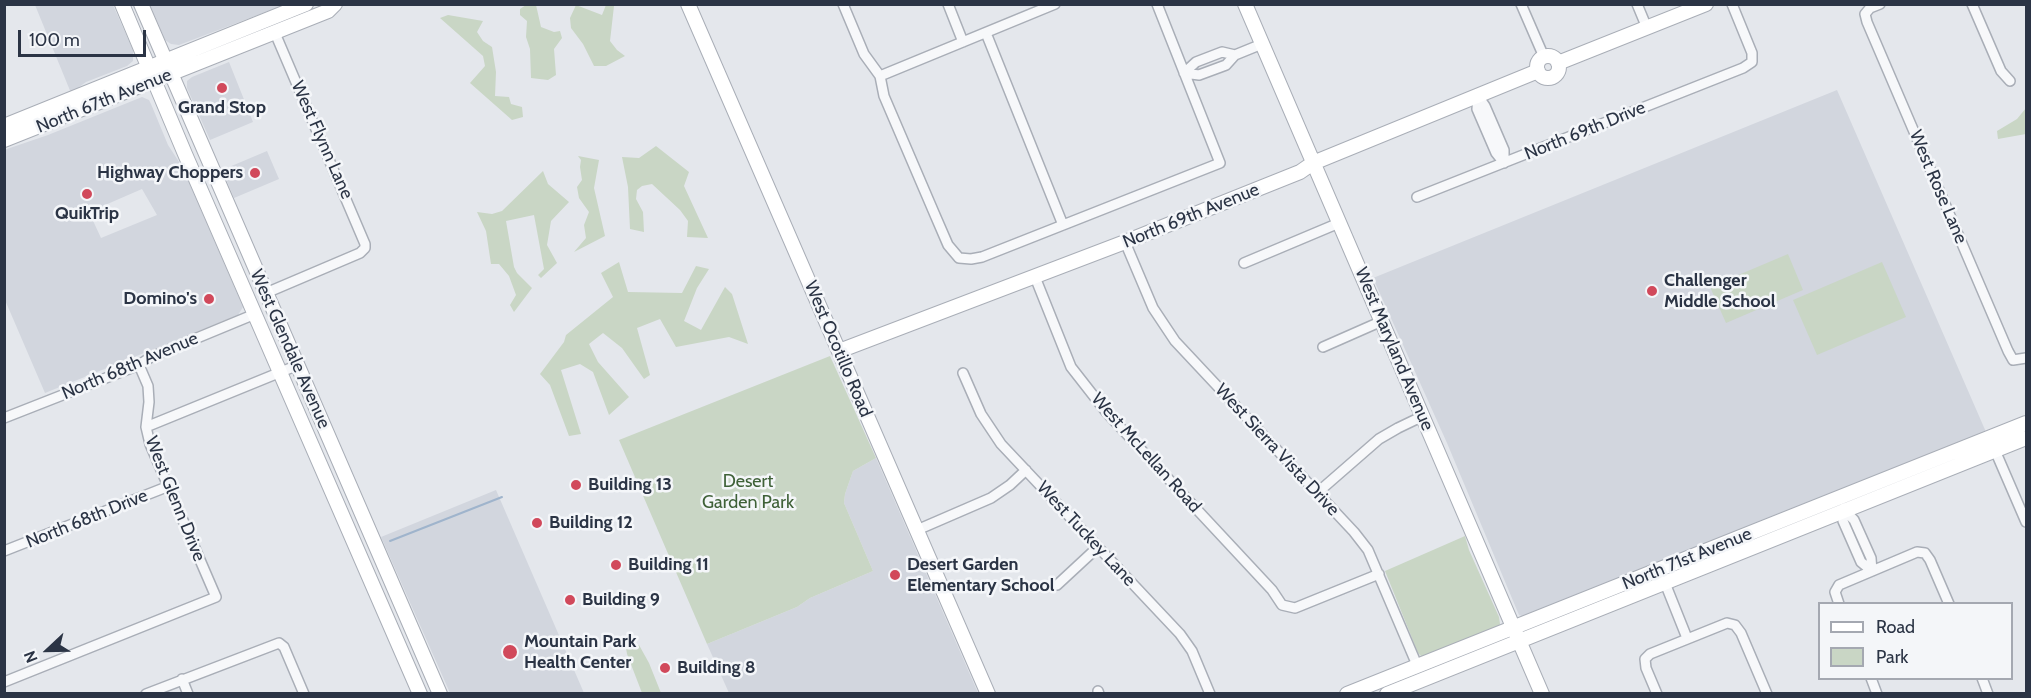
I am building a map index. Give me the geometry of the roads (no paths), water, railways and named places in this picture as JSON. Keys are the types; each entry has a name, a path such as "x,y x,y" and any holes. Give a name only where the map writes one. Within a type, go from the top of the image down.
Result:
{"street":[{"name":"West Glendale Avenue","path":"122,4 420,693"},
{"name":"West Glendale Avenue","path":"141,4 440,693"},
{"name":"North 67th Avenue","path":"4,140 152,74 165,61 306,4"},
{"name":"North 67th Avenue","path":"4,126 152,74 171,75 328,12 335,4"},
{"name":"West Ocotillo Road","path":"688,4 988,693"},
{"path":"843,4 864,54 880,76 884,96 948,245 959,258 971,259 982,257 1220,163 1157,4"},
{"path":"948,4 963,42"},
{"path":"880,76 1055,4"},
{"name":"West Maryland Avenue","path":"1245,4 1542,693"},
{"path":"1521,4 1544,57"},
{"path":"1637,4 1647,28"},
{"name":"North 69th Avenue","path":"839,351 1035,277 1300,172 1313,163 1538,71 1543,76 1553,77 1558,72 1558,63 1706,4"},
{"name":"North 69th Drive","path":"1417,197 1743,68 1752,62 1752,53 1732,4"},
{"name":"West Rose Lane","path":"1880,4 1870,8 1865,14 1871,33 2013,360 2026,358"},
{"path":"1972,4 2001,71 2010,81"},
{"name":"West Flynn Lane","path":"266,293 351,258 365,248 364,238 275,33"},
{"path":"986,33 1063,225"},
{"path":"1184,74 1199,75 1226,65 1235,56 1262,44"},
{"path":"1184,74 1196,62 1222,52 1235,56"},
{"path":"1538,71 1538,63 1544,57 1552,57 1558,63"},
{"path":"1478,96 1477,108 1496,153 1504,163"},
{"path":"1244,263 1339,223"},
{"name":"West Sierra Vista Drive","path":"1125,242 1153,308 1175,341 1368,550 1417,665"},
{"path":"228,252 234,249 239,251 250,277 266,293"},
{"name":"West McLellan Road","path":"1035,277 1071,367 1107,413 1272,590 1282,605 1295,608 1379,574"},
{"name":"North 68th Avenue","path":"4,418 139,365 151,357 255,314"},
{"path":"1323,347 1382,321"},
{"name":"West Glenn Drive","path":"4,682 216,597 150,444 146,427 148,386 139,365"},
{"path":"146,427 298,365"},
{"name":"West Tuckey Lane","path":"963,372 990,429 1180,634 1192,651 1210,693"},
{"path":"1317,494 1379,439 1423,416"},
{"name":"North 71st Avenue","path":"1387,693 1516,634 1993,444 2026,423"},
{"name":"North 71st Avenue","path":"1993,444 2026,438"},
{"path":"1993,444 2026,522"},
{"path":"917,530 991,498 1026,470"},
{"name":"North 68th Drive","path":"4,551 169,486"},
{"path":"1842,504 1843,521 1861,562 1872,571"},
{"path":"1057,585 1098,547"},
{"path":"1839,602 1835,592 1839,585 1917,552 1925,553 1930,560 1949,602"},
{"path":"1662,576 1687,638"},
{"path":"1657,693 1646,668 1645,659 1650,654 1727,623 1735,625 1741,633 1767,693"},
{"name":"North 71st Avenue","path":"1347,693 1417,665 1516,634"},
{"path":"146,693 279,643 284,647 304,693"},
{"path":"402,652 419,645"},
{"path":"182,679 188,693"}],"waterway":[{"path":"390,541 502,497"}],"place":[{"name":"Grand Stop","path":"222,88"},
{"name":"Highway Choppers","path":"255,173"},
{"name":"QuikTrip","path":"87,194"},
{"name":"Challenger Middle School","path":"1652,291"},
{"name":"Domino's","path":"209,299"},
{"name":"Building 13","path":"576,485"},
{"name":"Building 12","path":"537,523"},
{"name":"Building 11","path":"616,565"},
{"name":"Desert Garden Elementary School","path":"895,575"},
{"name":"Building 9","path":"570,600"},
{"name":"Mountain Park Health Center","path":"510,652"},
{"name":"Building 8","path":"665,668"}],"park label":[{"name":"Desert Garden Park","path":"748,492"}]}
